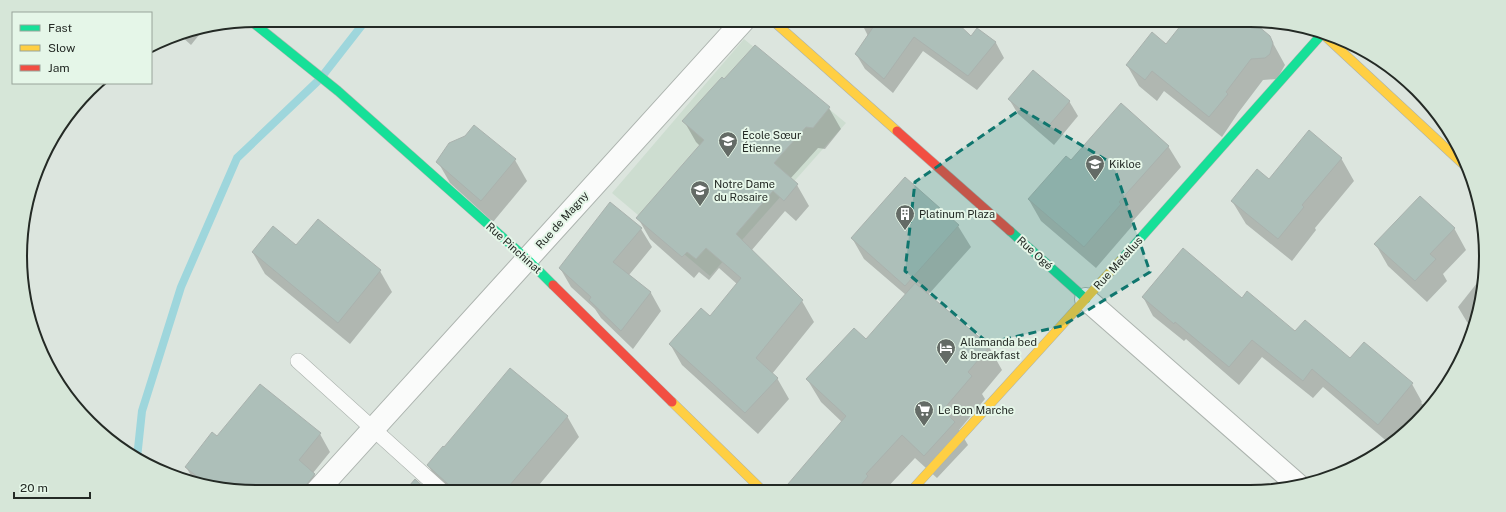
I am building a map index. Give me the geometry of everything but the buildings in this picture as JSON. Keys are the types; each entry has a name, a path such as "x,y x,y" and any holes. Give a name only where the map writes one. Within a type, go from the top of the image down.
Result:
{"street":[{"name":"Rue Pinchinat","path":"259,27 338,91 527,259 757,485"},
{"name":"Rue de Magny","path":"322,485 738,27"},
{"name":"Rue Ogé","path":"780,27 1294,481"},
{"name":"Rue Metellus","path":"917,485 1320,38"},
{"path":"1331,42 1457,158"}],"lane":[{"path":"298,361 435,485"}],"highlighted area":[{"path":"1021,109 1113,164 1150,272 1062,326 988,343 905,271 915,182"}],"shaded area":[{"name":"École Sœur Étienne","path":"744,39 846,123 710,276 612,193"}],"waterway":[{"path":"138,452 142,411 181,287 237,158 320,79 361,27"}],"traffic: fast":[{"path":"258,27 338,91 527,259 553,285"},
{"path":"1121,260 1319,38"},
{"path":"1010,231 1086,299"}],"traffic: slow":[{"path":"780,27 897,131"},
{"path":"1331,42 1457,158"},
{"path":"916,485 1121,260"},
{"path":"672,402 757,485"}],"traffic: jam":[{"path":"897,131 1010,231"},
{"path":"553,285 672,402"}],"place":[{"name":"École Sœur Étienne","path":"728,158"},
{"name":"Kikloe","path":"1095,181"},
{"name":"Notre Dame du Rosaire","path":"700,207"},
{"name":"Platinum Plaza","path":"905,231"},
{"name":"Allamanda bed & breakfast","path":"946,365"},
{"name":"Le Bon Marche","path":"924,427"}]}
